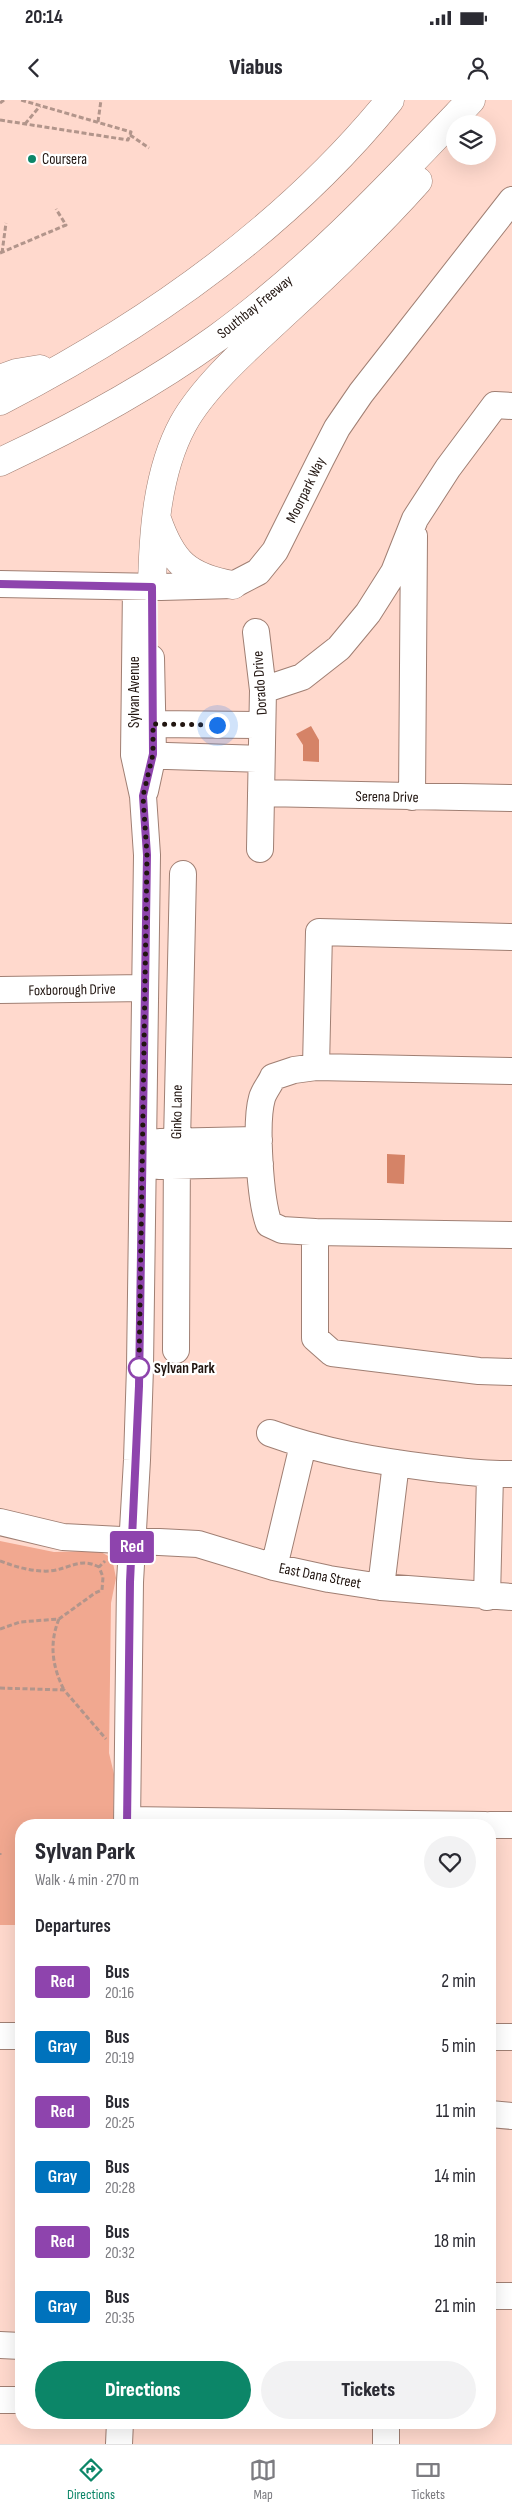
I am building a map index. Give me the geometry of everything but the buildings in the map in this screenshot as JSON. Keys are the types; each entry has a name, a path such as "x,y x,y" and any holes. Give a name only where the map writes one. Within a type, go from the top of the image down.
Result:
{"highway":[{"path":"0,401 69,364 183,293 250,240 312,184 371,124 390,100"},
{"path":"464,115 472,100"},
{"name":"Southbay Freeway","path":"0,462 70,428 217,338 288,281 354,222 472,100"},
{"path":"144,587 166,466 184,423 213,384 254,342 382,221 428,169 446,142"},
{"path":"0,379 16,373 69,364"},
{"path":"157,518 170,551 179,563 197,576 213,582 233,585"}],"street":[{"name":"Moorpark Way","path":"0,584 144,587 233,585 258,572 271,558 342,421 361,393 512,200"},
{"path":"263,690 302,677 339,648 368,613 394,572 415,519 448,468 495,405 512,406"},
{"path":"412,798 415,519"},
{"name":"Sylvan Avenue","path":"127,1819 132,1539 138,1451 147,855 143,796 144,587"},
{"name":"Dorado Drive","path":"143,725 262,725 263,690 256,632"},
{"path":"260,849 262,725"},
{"path":"144,755 261,758"},
{"name":"Serena Drive","path":"261,793 412,798 512,798"},
{"name":"Ginko Lane","path":"176,1350 177,1154 183,874"},
{"path":"316,1067 319,932 512,937"},
{"name":"Foxborough Drive","path":"0,990 145,988"},
{"path":"512,1071 316,1067 294,1070 273,1078 262,1098 260,1152 262,1207 269,1224 282,1230 512,1235"},
{"path":"141,1155 260,1152"},
{"path":"315,1232 315,1338 332,1353 480,1371 512,1372"},
{"path":"270,1433 303,1445 396,1463 501,1475 500,1597"},
{"path":"274,1567 303,1445"},
{"path":"381,1588 396,1463"},
{"name":"East Dana Street","path":"0,1522 63,1537 132,1539 198,1544 274,1567 381,1588 500,1597"},
{"path":"496,1825 512,1825"},
{"path":"0,2036 15,2036"},
{"path":"496,2037 512,2037"},
{"path":"496,2115 512,2116"},
{"path":"496,2296 512,2296"},
{"path":"0,2345 15,2346"},
{"path":"0,2400 15,2400"},
{"path":"119,2444 120,2429"},
{"path":"386,2429 386,2444"}],"path":[{"path":"0,103 4,100"},
{"path":"21,100 131,132 130,135 150,148"},
{"path":"98,122 101,100"},
{"path":"25,124 40,106"},
{"path":"0,120 128,140 130,135"},
{"path":"1,253 66,225 56,209"},
{"path":"1,253 6,223"},
{"path":"99,1567 110,1557"},
{"path":"0,1561 24,1569 49,1571 80,1562 99,1567 104,1577 102,1590 59,1619 55,1628 52,1649 54,1666 64,1690 107,1739"},
{"path":"0,1629 20,1622 59,1619"},
{"path":"0,1688 64,1690"}],"shaded area":[{"path":"311,726 319,740 319,762 303,761 303,745 296,734"},
{"path":"387,1154 405,1155 404,1184 387,1183"},
{"path":"0,1541 54,1552 99,1551 110,1557 116,1578 111,1603 109,1753 114,1774 113,1819 15,1819 15,1925 0,1925"}],"bus line":[{"name":"Red","path":"0,584 152,587 153,754 143,796 147,855 141,1155 140,1367 130,1582 127,1819"}],"place":[{"name":"Coursera","path":"32,159"},
{"name":"Sylvan Park","path":"139,1368"}],"route":[{"path":"139,1368 147,855 143,796 153,754 153,724 217,725"}]}
